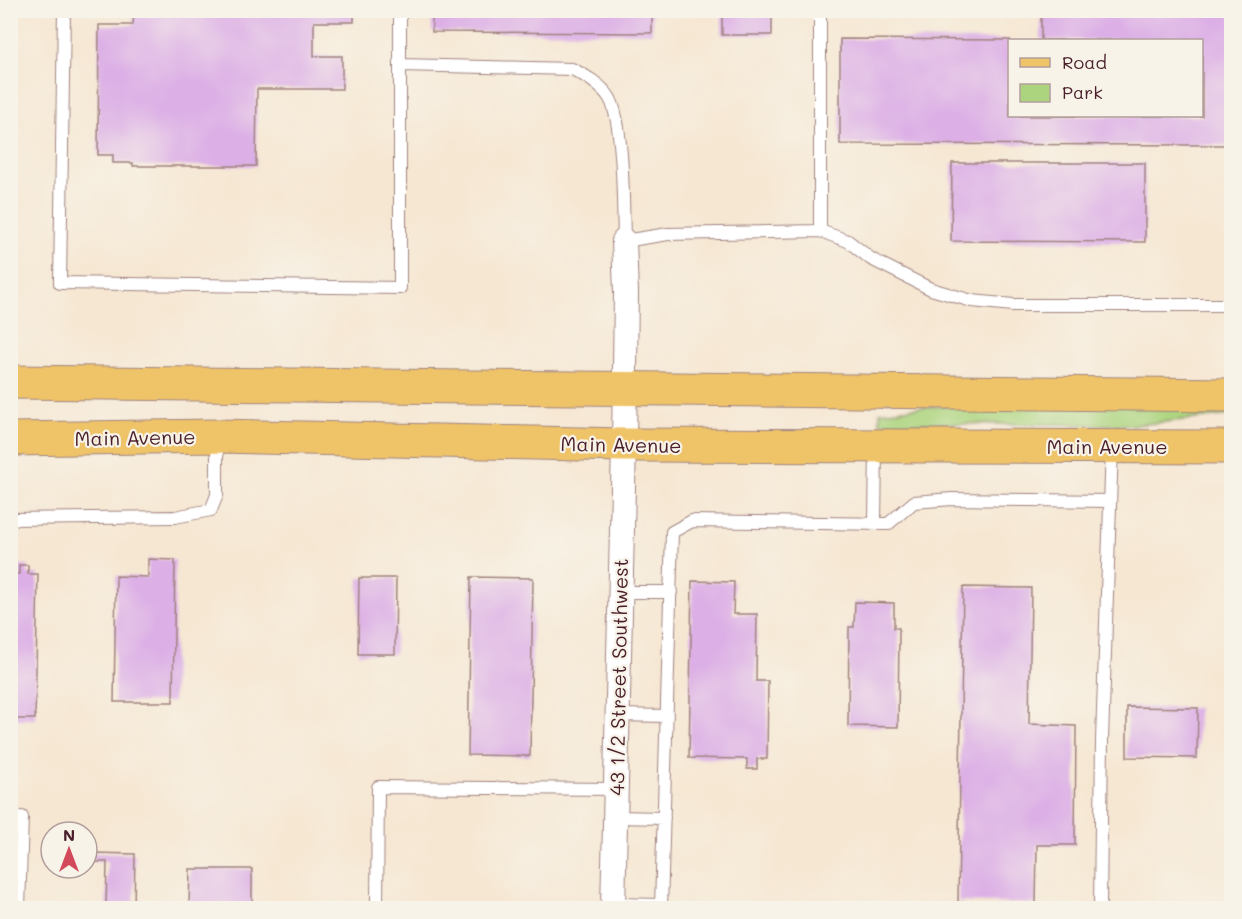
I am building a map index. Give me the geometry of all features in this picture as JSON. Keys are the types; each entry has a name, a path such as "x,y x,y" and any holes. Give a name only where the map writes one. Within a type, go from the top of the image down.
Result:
{"main road":[{"path":"10,382 1232,395"},
{"path":"1112,446 1232,427"},
{"name":"Main Avenue","path":"10,439 217,436 624,445 1232,447"}],"street":[{"name":"43 1/2 Street Southwest","path":"613,906 625,389 624,241"}],"lane":[{"path":"64,10 60,284 400,288 400,10"},
{"path":"819,10 820,231"},
{"path":"400,65 572,69 593,81 609,97 617,119 624,241 668,234 820,231 848,241 871,259 932,290 972,301 1013,305 1226,305"},
{"path":"10,519 175,517 211,510 217,495 217,436"},
{"path":"875,524 876,445"},
{"path":"1100,909 1102,740 1112,446"},
{"path":"613,906 662,907 672,532 692,521 888,524 914,502 952,499 1110,501"},
{"path":"620,592 671,592"},
{"path":"617,715 667,716"},
{"path":"376,909 378,787 615,789"},
{"path":"19,909 22,817"},
{"path":"615,817 664,818"}],"green space":[{"path":"1231,401 1231,415 1135,425 880,423 880,412 921,407"}],"building":[{"path":"134,10 354,10 354,22 314,22 314,56 342,56 342,89 257,89 256,166 133,166 133,163 113,163 113,155 98,155 99,25 133,25"},
{"path":"432,10 652,10 652,33 432,32"},
{"path":"722,10 772,10 772,35 722,35"},
{"path":"1041,10 1232,10 1232,145 840,144 840,39 1008,40 1008,117 1203,117 1203,39 1041,39"},
{"path":"952,163 1145,163 1145,242 951,241"},
{"path":"148,559 175,560 173,702 114,702 116,576 148,577"},
{"path":"19,565 28,565 28,574 38,574 35,719 10,719 10,574 19,574"},
{"path":"471,577 533,578 530,756 468,755"},
{"path":"359,578 396,578 395,654 358,654"},
{"path":"692,581 734,582 733,614 757,614 756,681 768,681 767,759 757,759 757,769 747,769 747,759 689,758"},
{"path":"963,587 1031,588 1029,724 1076,726 1075,845 1037,845 1036,904 958,902"},
{"path":"855,602 894,603 894,628 899,628 898,727 848,726 849,627 854,627"},
{"path":"1127,707 1198,708 1197,758 1127,757"},
{"path":"99,853 135,854 134,908 106,908 107,862 99,862"},
{"path":"190,869 252,869 252,908 189,908"}]}
